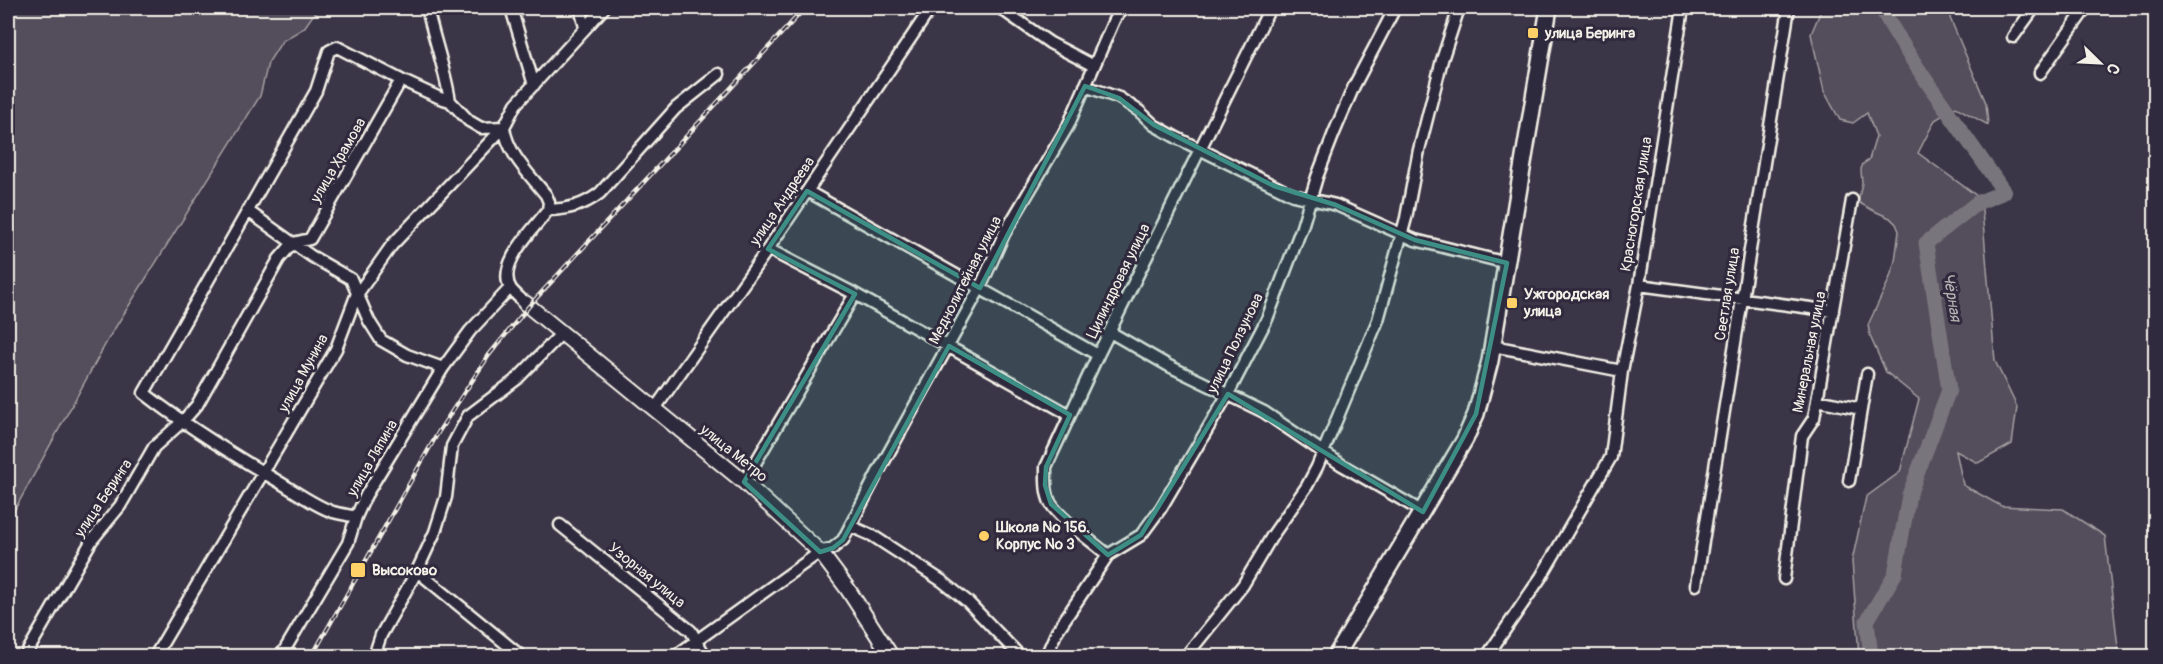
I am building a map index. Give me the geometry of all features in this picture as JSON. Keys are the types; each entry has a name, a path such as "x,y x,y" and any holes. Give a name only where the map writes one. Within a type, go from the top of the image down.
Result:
{"main road":[{"path":"1335,657 1449,468 1476,414 1493,346 1548,8"}],"street":[{"path":"428,8 433,37 446,78 450,100 469,122 481,128 504,127 505,138 510,148 549,202 548,210 516,249 507,275 510,288 525,303"},
{"path":"511,8 534,85"},
{"path":"580,8 585,27"},
{"name":"улица Мунина","path":"155,657 336,349 358,293 392,245 504,127 516,104 604,8"},
{"name":"улица Андреева","path":"654,410 768,249 931,8"},
{"path":"1000,8 1050,43 1094,66"},
{"name":"Меднолитейная улица","path":"675,657 820,552 833,548 843,540 980,288 1004,234 1068,126 1122,8"},
{"name":"Цилиндровая улица","path":"1107,555 1051,504 1045,485 1046,467 1098,355 1270,8"},
{"name":"улица Ползунова","path":"1047,657 1057,631 1107,555 1141,535 1161,508 1228,394 1266,319 1302,227 1329,144 1350,96 1395,8"},
{"path":"1186,657 1244,585 1272,536 1307,486 1317,467 1378,320 1406,218 1419,150 1442,60 1459,8"},
{"name":"Красногорская улица","path":"1487,657 1541,577 1611,457 1622,371 1639,285 1683,8"},
{"name":"Светлая улица","path":"1696,585 1789,8"},
{"path":"2013,37 2034,8"},
{"path":"2040,73 2086,8"},
{"path":"356,517 331,512 182,422 144,393 316,91 329,51 337,47 401,80 440,98 450,100"},
{"path":"548,210 576,207 587,203 600,193 676,108 719,74"},
{"name":"улица Храмова","path":"293,243 310,239 401,80"},
{"path":"1085,86 1119,98 1154,124 1199,150 1293,195 1336,205 1400,235 1507,263"},
{"path":"807,191 1098,355"},
{"name":"Минеральная улица","path":"1784,579 1802,436 1814,418 1852,200"},
{"path":"248,211 293,243 351,279 369,321 381,340 407,355 442,368"},
{"name":"улица Беринга","path":"25,657 92,540 120,506 154,447 197,405 279,259 293,243"},
{"path":"768,249 855,294 1070,415"},
{"path":"1639,285 1833,311"},
{"name":"улица Ляпина","path":"281,657 348,543 356,517 381,470 442,368 470,331 510,288"},
{"path":"744,482 855,294"},
{"name":"улица Метро","path":"525,303 744,482 820,552 848,588 891,657"},
{"path":"1110,332 1169,366 1264,412 1342,465 1423,512"},
{"path":"374,657 386,625 417,571 435,532 446,497 452,446 468,416 518,379 561,334"},
{"path":"1493,346 1622,371"},
{"path":"1849,481 1867,374"},
{"path":"1817,400 1861,409"},
{"name":"Узорная улица","path":"560,525 692,631 705,657"},
{"path":"850,525 873,536 942,581 967,601 1020,657"},
{"path":"417,571 521,657"}],"highlighted area":[{"path":"1085,86 1119,98 1154,125 1274,186 1336,205 1415,240 1507,263 1476,414 1423,512 1228,394 1141,535 1108,555 1051,504 1045,485 1046,467 1070,415 949,346 843,540 833,548 820,552 744,482 855,294 768,249 807,191 980,288"}],"shaded area":[{"path":"8,8 323,8 313,15 304,28 282,41 268,63 260,96 110,336 8,522"},
{"path":"1822,8 1952,8 1950,18 1986,103 1988,125 1956,107 1935,120 1918,153 1981,199 1995,361 2017,407 2012,444 1978,463 1956,451 1963,485 2001,506 2063,509 2105,536 2119,656 1859,656 1852,561 1866,497 1900,472 1919,399 1886,372 1870,336 1868,325 1889,280 1895,261 1899,231 1890,218 1858,202 1862,183 1861,169 1863,164 1869,160 1876,136 1867,113 1853,123 1840,120 1824,91 1811,34"}],"waterway":[{"name":"Чёрная","path":"1871,656 1867,621 1895,574 1909,495 1949,390 1926,243 1977,203 2004,192 1925,79 1881,8"}],"railway":[{"path":"312,656 439,431 489,355 529,306 805,8"}],"place":[{"name":"улица Беринга","path":"1533,33"},
{"name":"Ужгородская улица","path":"1512,303"},
{"name":"Школа № 156. Корпус № 3","path":"984,536"},
{"name":"Высоково","path":"358,570"}]}
